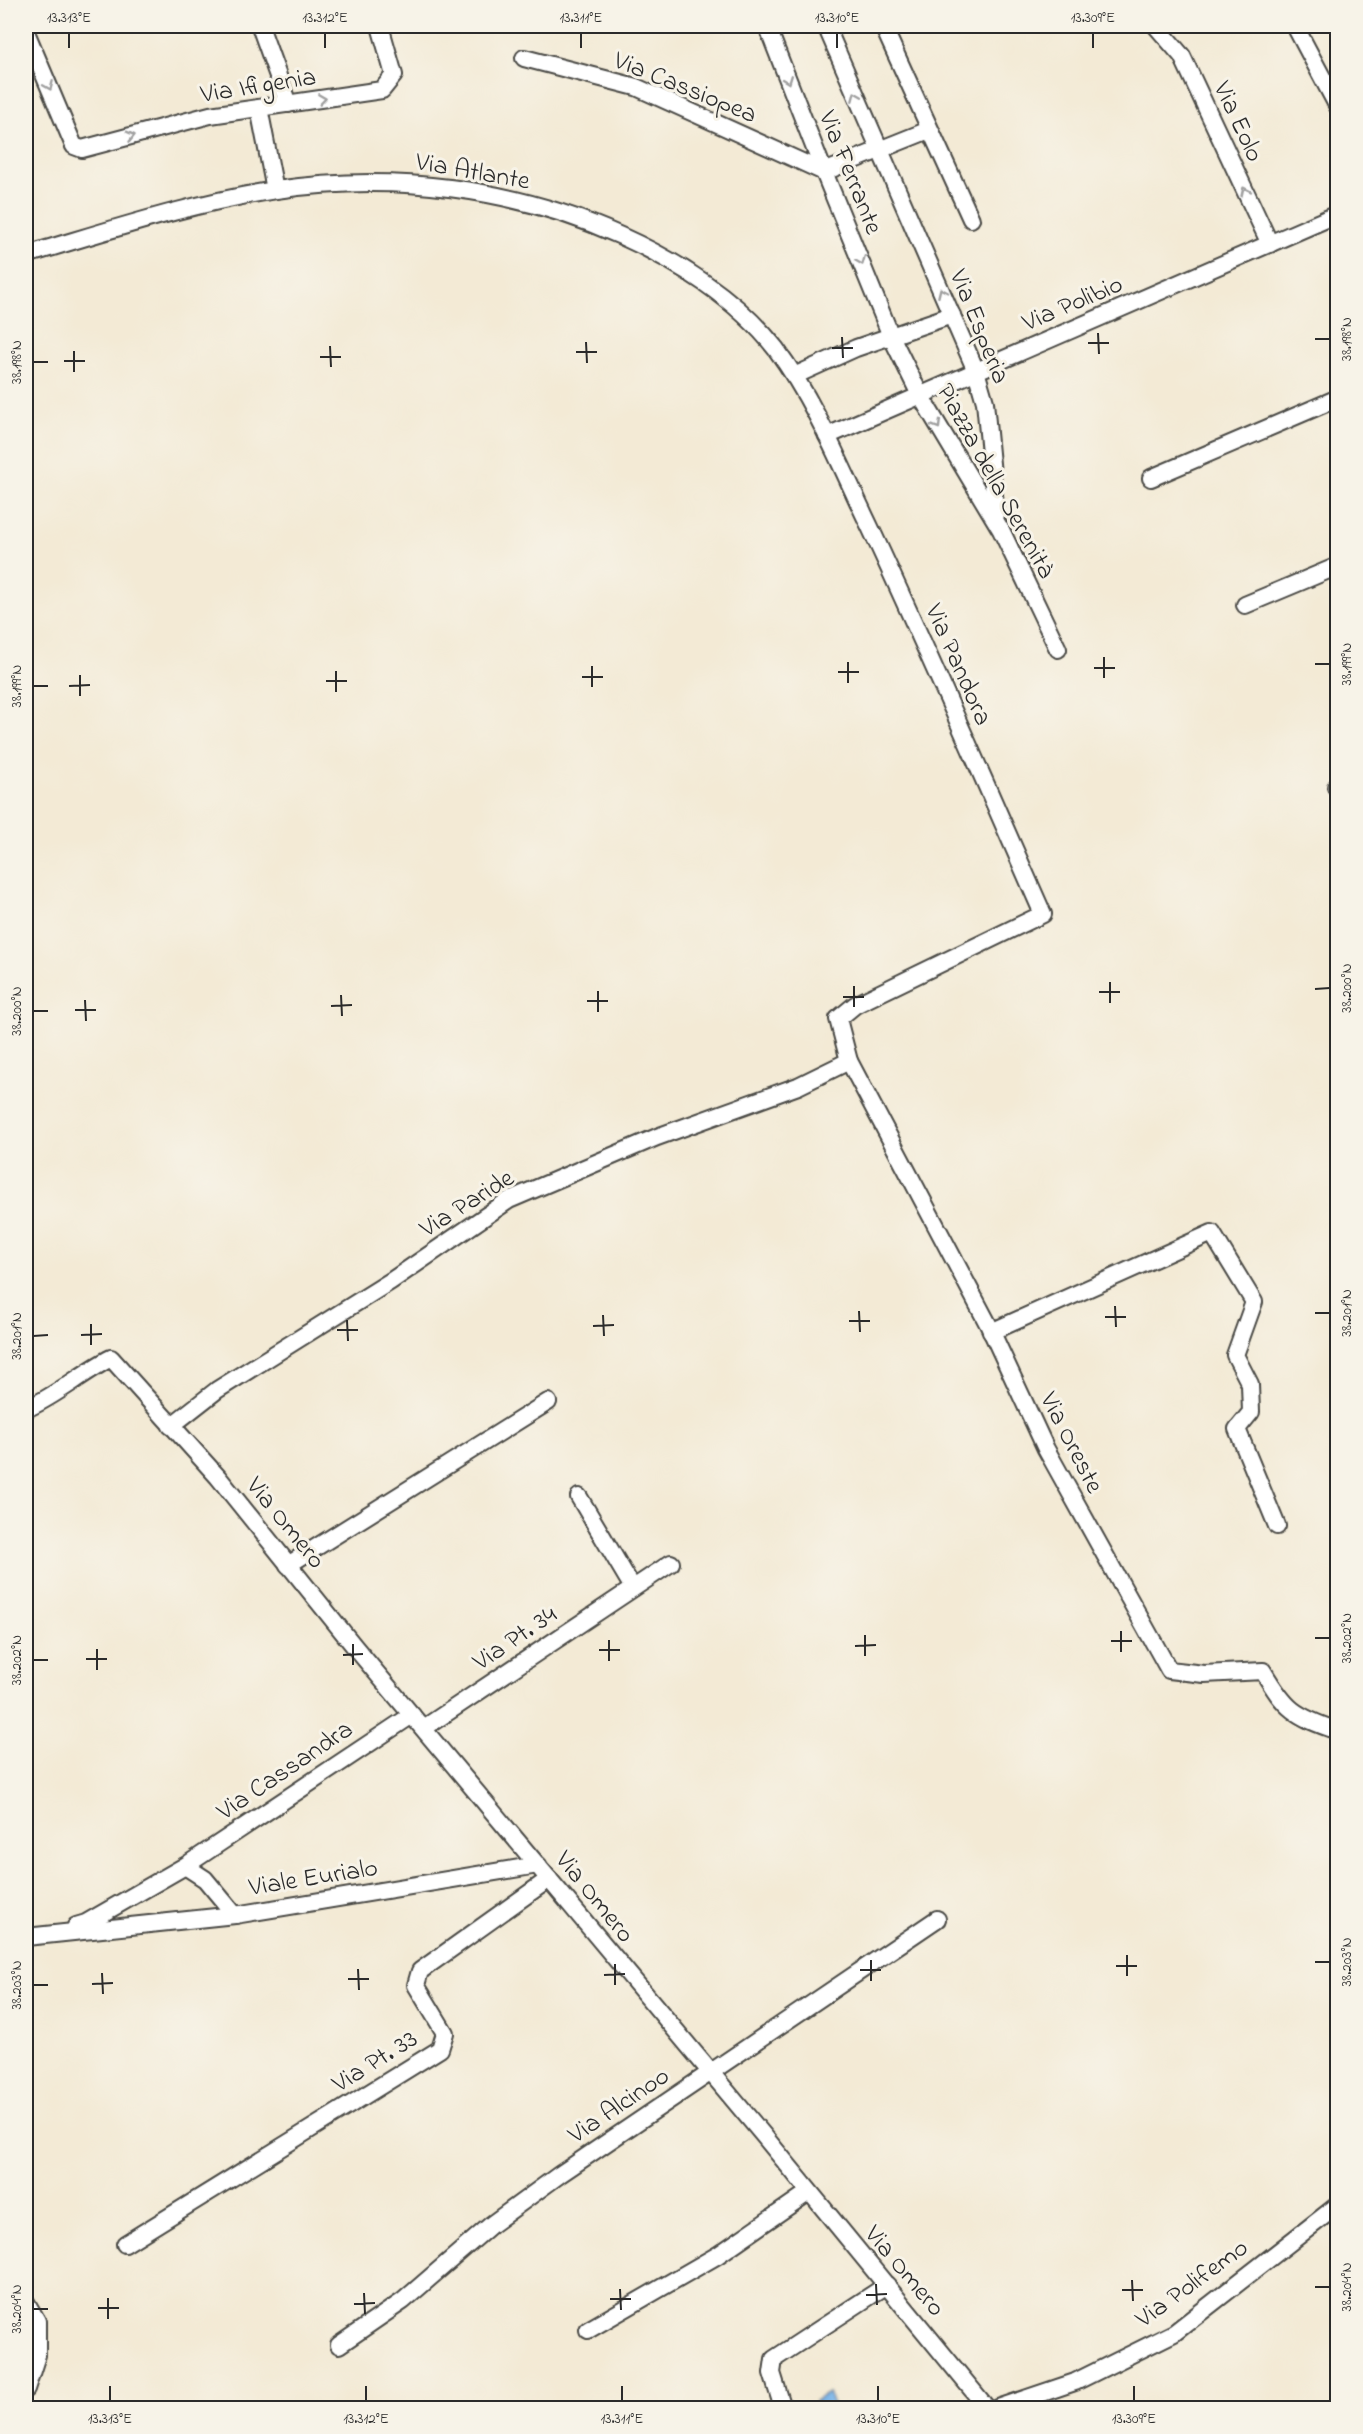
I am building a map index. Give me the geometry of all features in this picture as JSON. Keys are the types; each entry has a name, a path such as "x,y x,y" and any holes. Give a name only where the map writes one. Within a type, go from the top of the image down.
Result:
{"street":[{"path":"260,26 288,104"},
{"name":"Via Ifigenia","path":"26,32 74,146 82,149 210,115 382,90 394,75 380,26"},
{"name":"Via Ferrante","path":"767,26 891,336"},
{"name":"Via Esperia","path":"826,26 976,371 985,402 994,510 1001,530"},
{"path":"883,26 971,219"},
{"name":"Via Eolo","path":"1156,26 1182,56 1270,244"},
{"path":"1295,26 1338,107"},
{"name":"Via Cassiopea","path":"524,58 636,87 824,172"},
{"path":"259,108 275,190"},
{"path":"824,172 929,130"},
{"name":"Via Atlante","path":"26,255 192,208 275,190 335,184 388,183 440,185 501,197 597,225 644,246 720,294 774,347 794,376 827,436"},
{"name":"Via Polibio","path":"827,436 1338,214"},
{"path":"794,376 856,348 952,315"},
{"name":"Piazza della Serenità","path":"891,336 920,395 1001,530 1058,649"},
{"path":"1151,478 1338,398"},
{"name":"Via Pandora","path":"827,436 891,573 1043,914"},
{"path":"1245,605 1338,566"},
{"name":"Via Oreste","path":"1043,914 855,1005 838,1019 849,1061 991,1332 1046,1449 1169,1670 1204,1674 1263,1671 1279,1698 1303,1719 1338,1731"},
{"name":"Via Paride","path":"167,1422 391,1281 509,1200 657,1137 798,1086 849,1061"},
{"path":"991,1332 1212,1233 1254,1302 1235,1355 1250,1384 1251,1412 1237,1429 1277,1526"},
{"name":"Via Omero","path":"26,1409 42,1402 89,1369 111,1358 218,1477 288,1565 887,2285 987,2409"},
{"path":"288,1565 548,1402"},
{"path":"579,1497 633,1588"},
{"name":"Via Pt. 34","path":"424,1728 671,1563"},
{"name":"Via Cassandra","path":"185,1866 412,1715"},
{"name":"Viale Eurialo","path":"185,1866 205,1879 235,1915 538,1865"},
{"path":"26,1937 86,1923 185,1866"},
{"name":"Via Pt. 33","path":"125,2244 440,2049 445,2033 416,1985 420,1971 549,1879"},
{"path":"26,1937 235,1915"},
{"name":"Via Alcinoo","path":"339,2345 403,2301 492,2224 559,2175 937,1919"},
{"path":"588,2330 718,2254 809,2192"},
{"name":"Via Polifemo","path":"998,2409 1075,2382 1174,2333 1338,2205"},
{"path":"783,2409 771,2373 774,2359 887,2285"},
{"path":"26,2302 37,2321 37,2355 26,2389"}],"water":[{"path":"828,2393 835,2408 818,2408 814,2401"}]}
